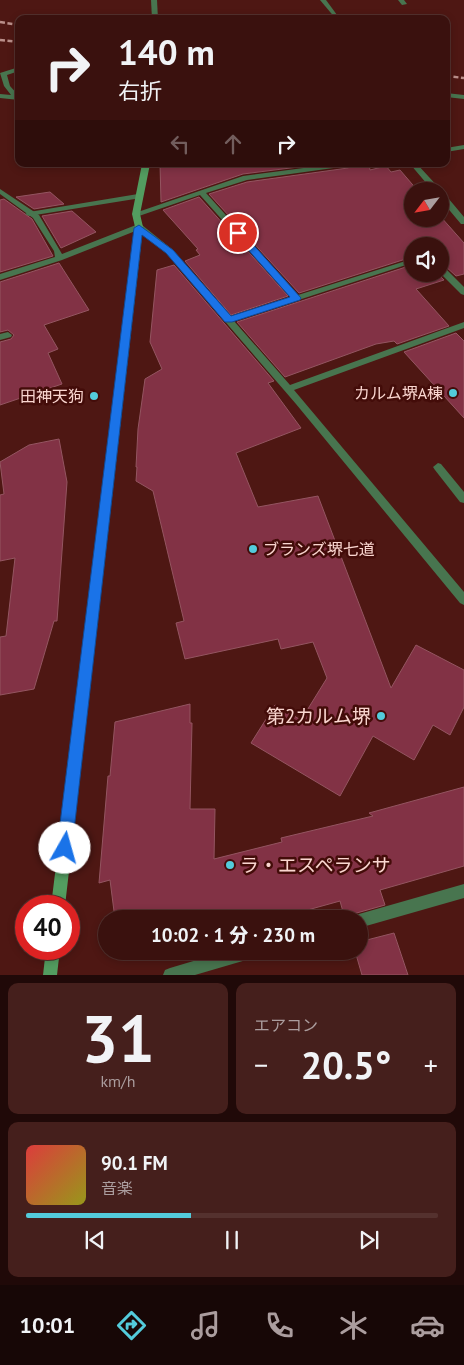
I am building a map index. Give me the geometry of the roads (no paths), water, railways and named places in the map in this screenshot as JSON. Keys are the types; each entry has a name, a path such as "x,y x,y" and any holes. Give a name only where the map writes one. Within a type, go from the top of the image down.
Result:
{"street":[{"path":"154,0 156,15"},
{"path":"323,0 336,15"},
{"path":"15,70 2,75 7,86 15,96"},
{"path":"450,95 464,97"},
{"path":"0,96 15,98"},
{"path":"450,149 464,147"},
{"path":"59,895 139,228 136,214 138,196 145,167"},
{"path":"136,214 203,194 246,178 326,167"},
{"path":"416,167 429,182"},
{"path":"0,192 29,214 36,216 58,251 59,258"},
{"path":"203,194 296,298"},
{"path":"29,214 138,196"},
{"path":"449,204 464,222"},
{"path":"0,277 59,258 139,228"},
{"path":"139,228 170,252 288,389 464,600"},
{"path":"229,320 404,264"},
{"path":"449,277 464,292"},
{"path":"288,389 464,325"},
{"path":"438,468 464,499"},
{"path":"368,918 464,891"},
{"path":"50,975 52,960"},
{"path":"170,975 222,960"}],"railway":[{"path":"0,22 15,24"},
{"path":"0,40 15,42"},
{"path":"450,76 464,78"}],"place":[{"name":"カルム堺A棟","path":"453,393"},
{"name":"田神天狗","path":"94,396"},
{"name":"ブランズ堺七道","path":"253,549"},
{"name":"第2カルム堺","path":"381,716"},
{"name":"ラ・エスペランサ","path":"230,865"}]}
